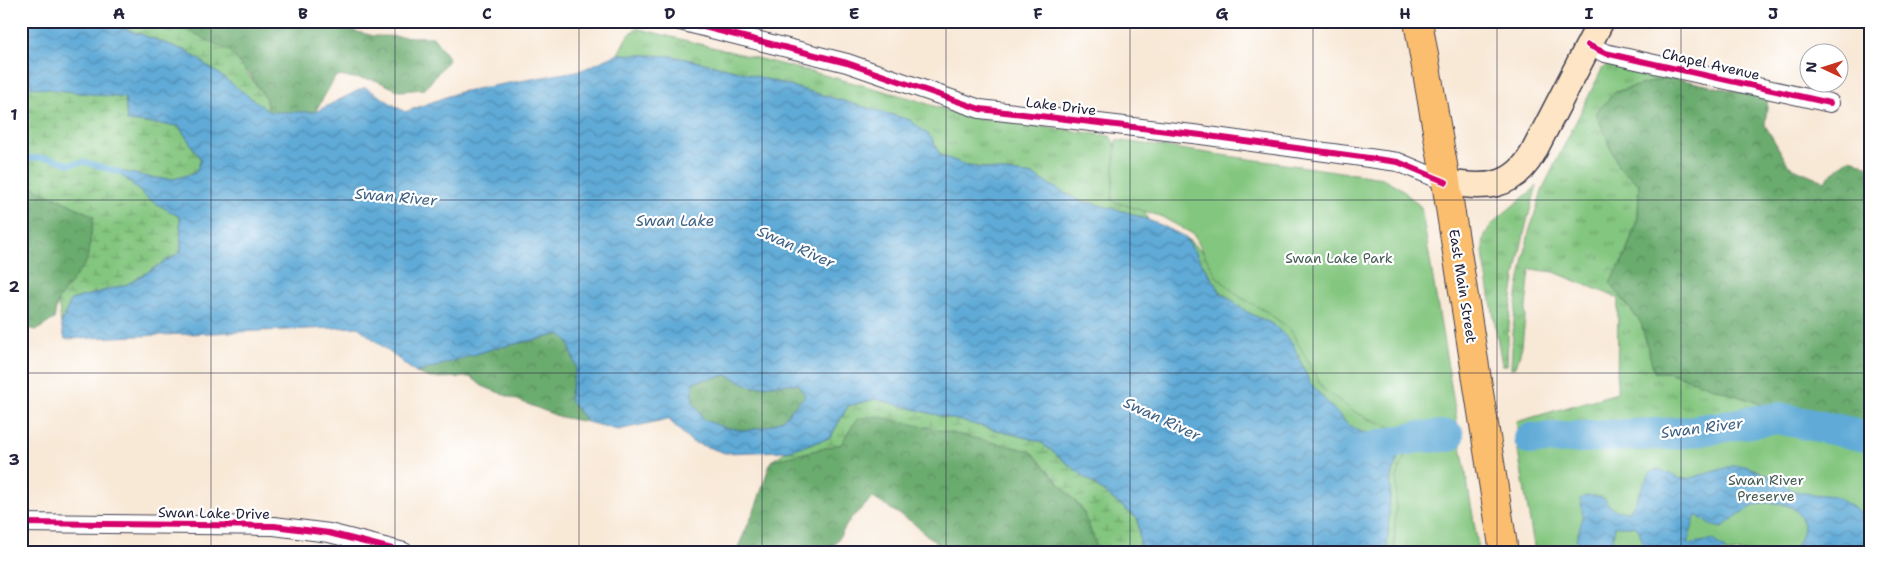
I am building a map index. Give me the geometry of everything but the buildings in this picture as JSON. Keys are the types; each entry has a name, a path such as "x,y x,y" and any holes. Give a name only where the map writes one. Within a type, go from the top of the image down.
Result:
{"main road":[{"name":"East Main Street","path":"1418,21 1446,182 1504,552"},
{"path":"1446,182 1483,186 1505,181 1521,171 1533,153 1601,21"}],"street":[{"name":"Lake Drive","path":"680,21 847,63 980,109 1202,135 1398,162 1446,182"},
{"name":"Chapel Avenue","path":"1588,45 1605,53 1830,103"},
{"name":"Swan Lake Drive","path":"21,523 274,526 328,533 404,552"}],"green space":[{"path":"105,21 170,21 231,52 265,97 269,113 189,52"},
{"path":"170,21 315,21 374,36 433,37 449,59 425,89 400,91 375,80 336,76 315,112 269,113 265,97 249,73"},
{"path":"636,28 828,76 910,98 961,115 1110,136 1122,157 1148,220 1130,213 1075,199 1033,175 968,166 940,155 931,137 910,120 731,69 672,56 618,54 626,38"},
{"path":"21,38 125,98 127,121 179,126 201,160 195,173 174,179 153,178 114,170 147,198 180,217 181,252 128,284 71,300 61,324 58,300 87,261 94,216 21,181"},
{"path":"1610,61 1669,77 1615,92 1619,168 1639,184 1638,217 1625,256 1610,283 1641,323 1655,372 1668,372 1778,410 1871,425 1871,552 1625,552 1520,449 1516,422 1617,393 1618,298 1554,272 1530,269 1522,346 1516,367 1511,368 1518,289 1529,232 1543,188 1602,69"},
{"path":"1669,77 1768,98 1765,125 1789,166 1824,181 1850,158 1871,168 1871,425 1778,410 1668,372 1654,372 1641,323 1610,283 1625,256 1638,217 1639,184 1619,168 1596,113 1615,92"},
{"name":"Swan Lake Park","path":"1116,140 1383,178 1400,188 1421,207 1479,552 1394,552 1397,478 1408,447 1398,430 1356,413 1323,389 1290,329 1267,312 1240,297 1217,277 1193,234 1160,216 1112,201"},
{"path":"21,181 94,216 87,261 58,300 54,319 37,330 21,327"},
{"path":"1537,186 1520,252 1512,297 1507,365 1502,365 1484,260 1484,240 1490,227"},
{"path":"1185,237 1407,428 1394,435 1360,432 1345,422 1308,384 1274,325 1247,312 1221,292"},
{"path":"562,334 568,341 576,367 569,399 587,422 560,417 482,386 471,377 431,378 416,373 492,349"},
{"path":"727,375 753,387 799,384 805,396 783,419 772,425 746,431 723,427 704,420 693,402 693,381"},
{"path":"875,399 1039,441 1138,519 1140,545 1134,552 1099,552 1082,509 1031,451 877,416 857,419 841,444 771,461 787,451 830,438 848,406"},
{"path":"877,415 1031,451 1082,509 1099,552 946,552 912,522 873,498 851,518 830,552 736,552 756,506 771,461 841,444 857,419"},
{"name":"Swan River Preserve","path":"1780,424 1871,436 1871,552 1535,552 1517,445"},
{"path":"1402,446 1414,455 1409,552 1387,552 1391,476"}],"water":[{"name":"Swan Lake","path":"21,21 105,21 189,52 270,112 315,112 365,87 405,112 459,92 582,70 618,54 672,56 731,69 910,120 931,137 940,155 968,166 1033,175 1075,199 1130,213 1185,237 1221,293 1247,312 1274,325 1293,344 1310,383 1345,422 1360,432 1394,435 1404,442 1391,476 1387,552 1134,552 1140,545 1138,519 1039,441 875,399 848,406 830,438 787,451 725,453 692,442 668,419 618,430 587,422 569,399 576,367 568,341 561,334 492,349 416,373 358,327 65,339 61,324 71,300 128,284 181,252 180,217 147,198 129,181 112,169 153,178 174,179 195,173 201,160 179,126 127,121 125,98 31,87 25,41 21,38","holes":["727,375 753,387 798,384 805,396 783,419 772,425 746,431 723,427 704,420 693,402 693,382"]},
{"path":"1732,466 1745,466 1756,470 1783,483 1792,490 1802,493 1835,496 1859,511 1866,525 1867,552 1798,552 1796,546 1803,529 1800,515 1788,506 1770,503 1750,508 1722,528 1710,525 1696,515 1687,544 1713,540 1725,549 1724,552 1645,552 1639,530 1634,526 1615,526 1611,552 1593,552 1590,547 1582,546 1576,539 1582,519 1580,499 1585,496 1604,498 1614,509 1629,511 1652,471 1659,469 1678,478 1688,479"}],"waterway":[{"path":"21,158 51,158 69,164 85,162 119,172"},
{"name":"Swan River","path":"1530,439 1681,433 1778,418 1871,437"},
{"name":"Swan River","path":"1359,451 1418,437 1448,436"}],"cycle path":[{"path":"680,21 847,63 980,109 1201,135 1398,162 1446,182"},
{"path":"1588,45 1605,53 1830,103"},
{"path":"21,523 274,526 329,533 404,552"}]}
